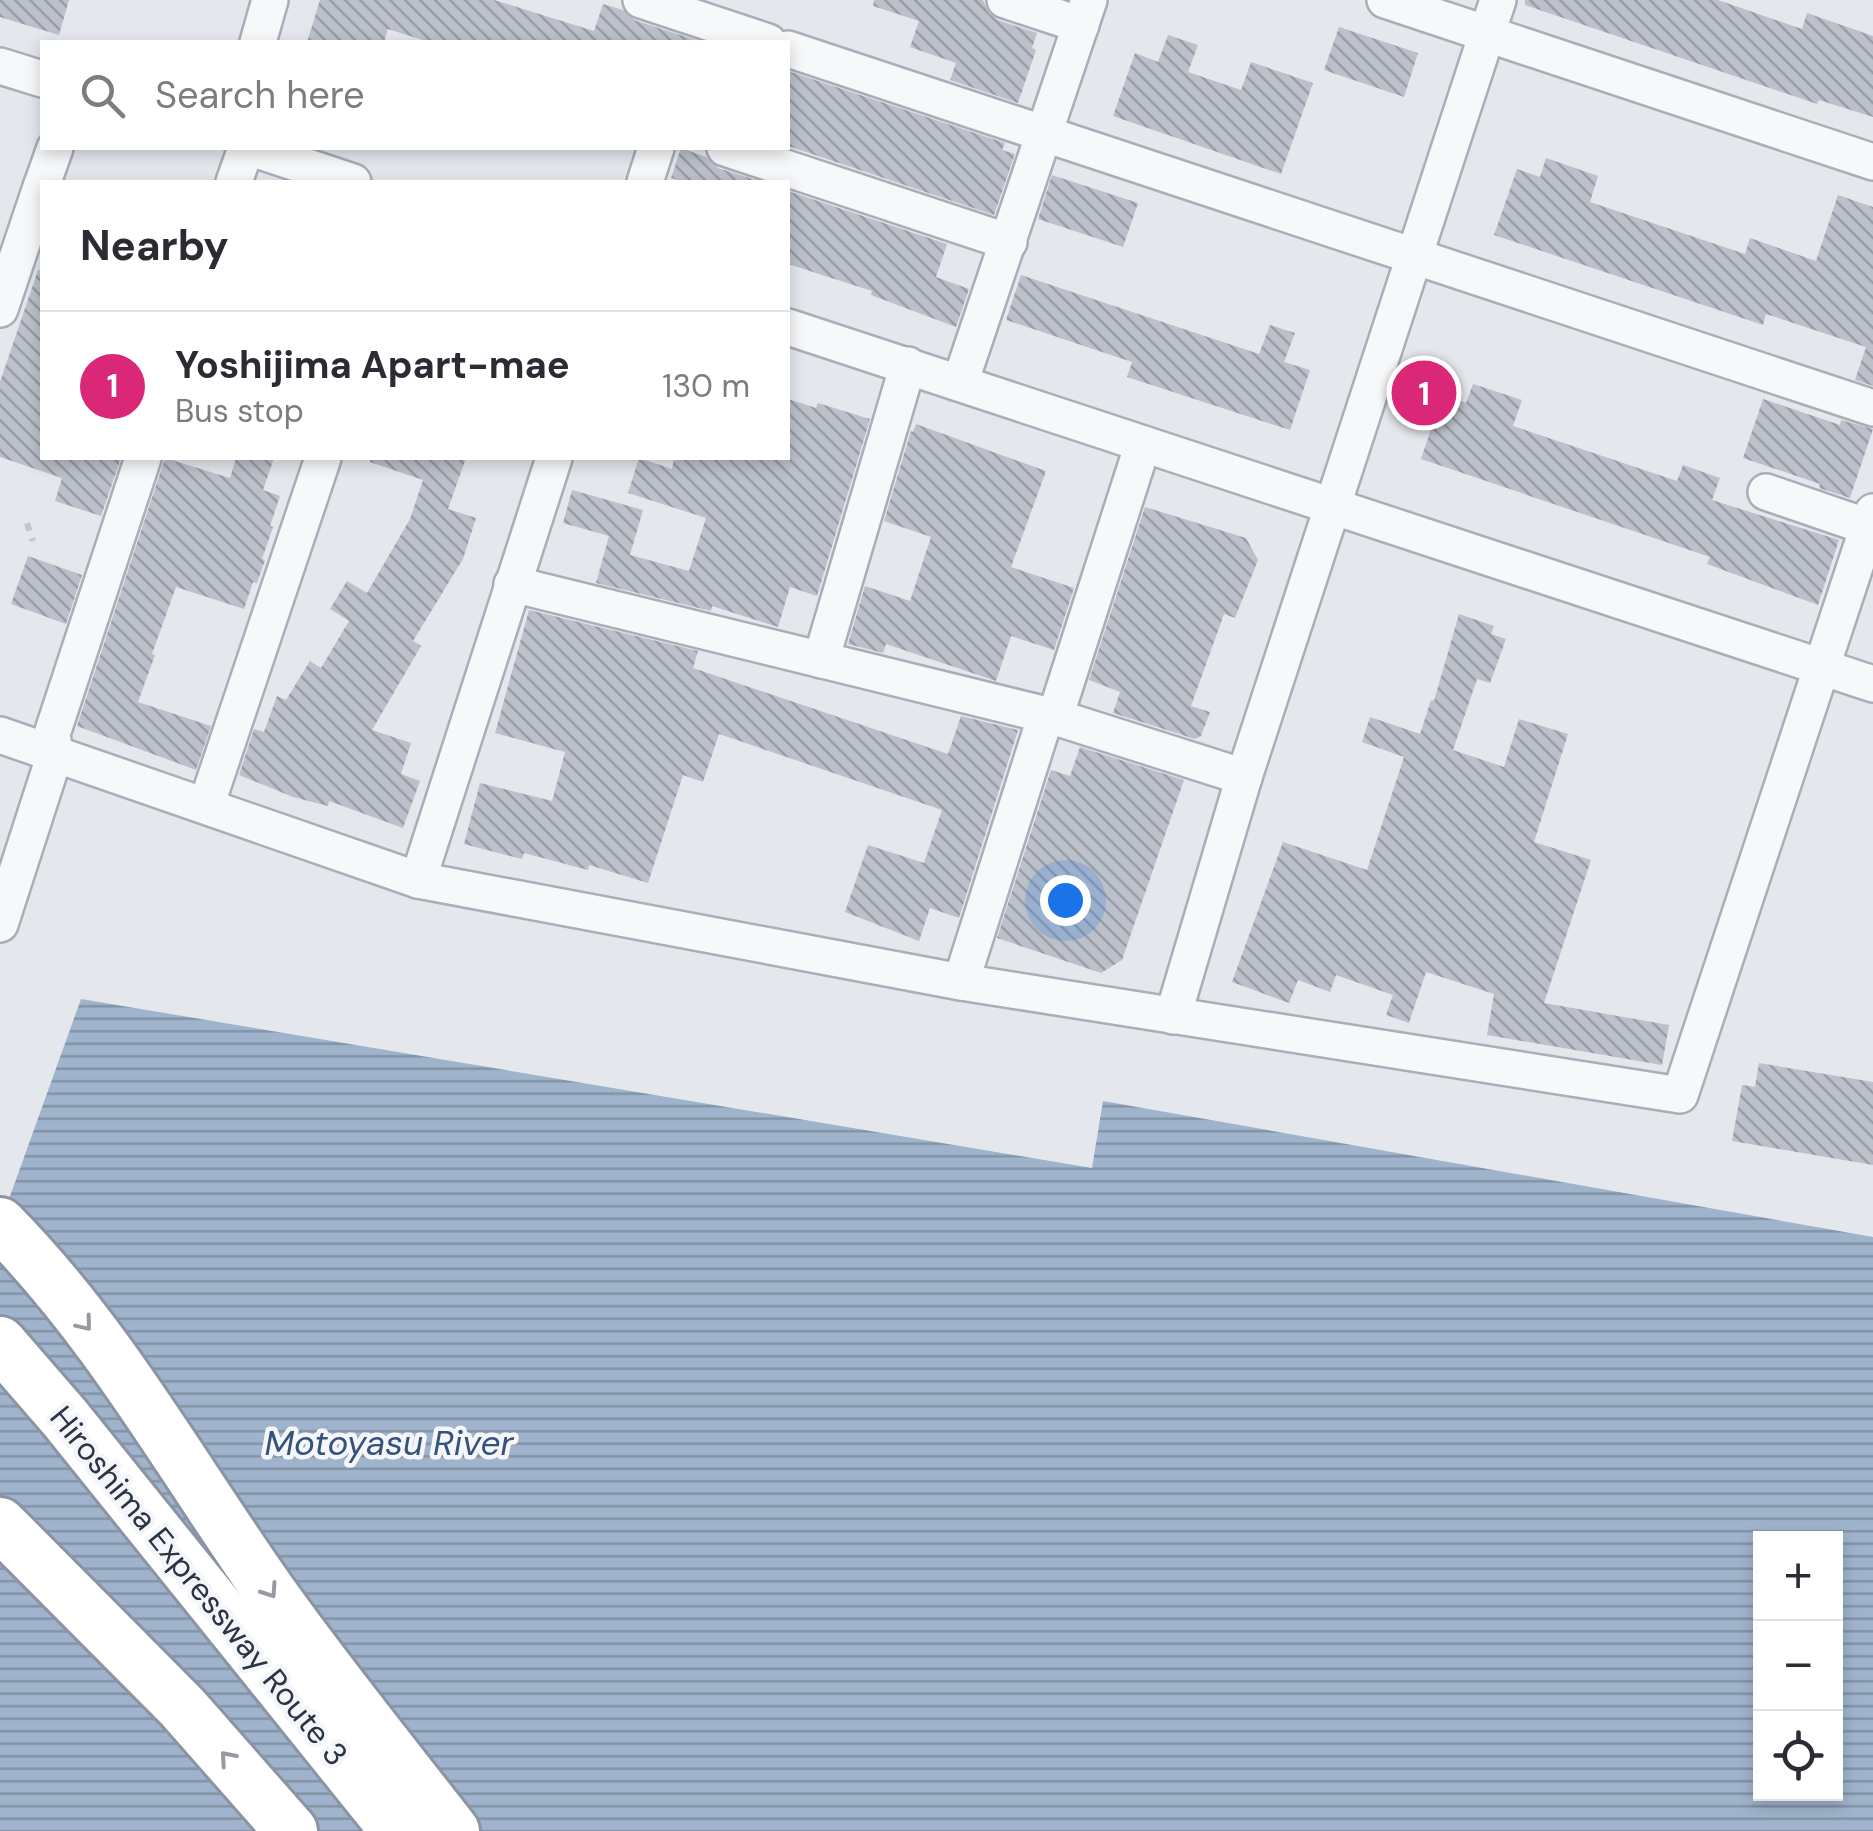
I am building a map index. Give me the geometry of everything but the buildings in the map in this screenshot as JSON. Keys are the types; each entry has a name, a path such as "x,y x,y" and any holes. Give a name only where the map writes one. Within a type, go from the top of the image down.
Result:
{"highway":[{"path":"12,1236 122,1369 277,1602 453,1831"},
{"name":"Hiroshima Expressway Route 3","path":"0,1343 65,1418 396,1831"},
{"path":"0,1524 182,1706 291,1831"}],"street":[{"path":"259,40 270,0"},
{"path":"641,0 761,40"},
{"path":"960,382 1085,13 1006,0"},
{"path":"1385,0 1493,17 1873,162"},
{"path":"1173,1016 1244,777 1493,17"},
{"path":"790,50 1873,408"},
{"path":"0,66 40,78"},
{"path":"44,180 54,150"},
{"path":"235,180 247,150"},
{"path":"254,150 347,180"},
{"path":"646,180 655,150"},
{"path":"732,150 1009,242"},
{"path":"0,309 40,193"},
{"path":"790,328 1873,684"},
{"path":"821,660 908,365"},
{"path":"961,982 1143,444"},
{"path":"0,924 55,754 52,734 143,460"},
{"path":"206,806 322,460"},
{"path":"418,880 553,460"},
{"path":"0,735 418,880 961,982 1680,1095 1870,520 1766,492"},
{"path":"512,584 1050,716 1244,777"}],"path":[{"path":"27,523 33,540"}],"water":[{"name":"Motoyasu River","path":"81,999 1092,1168 1103,1101 1873,1237 1873,1831 0,1831 0,1224"}],"place":[{"name":"Yoshijima Apart-mae","path":"1424,393"}]}
